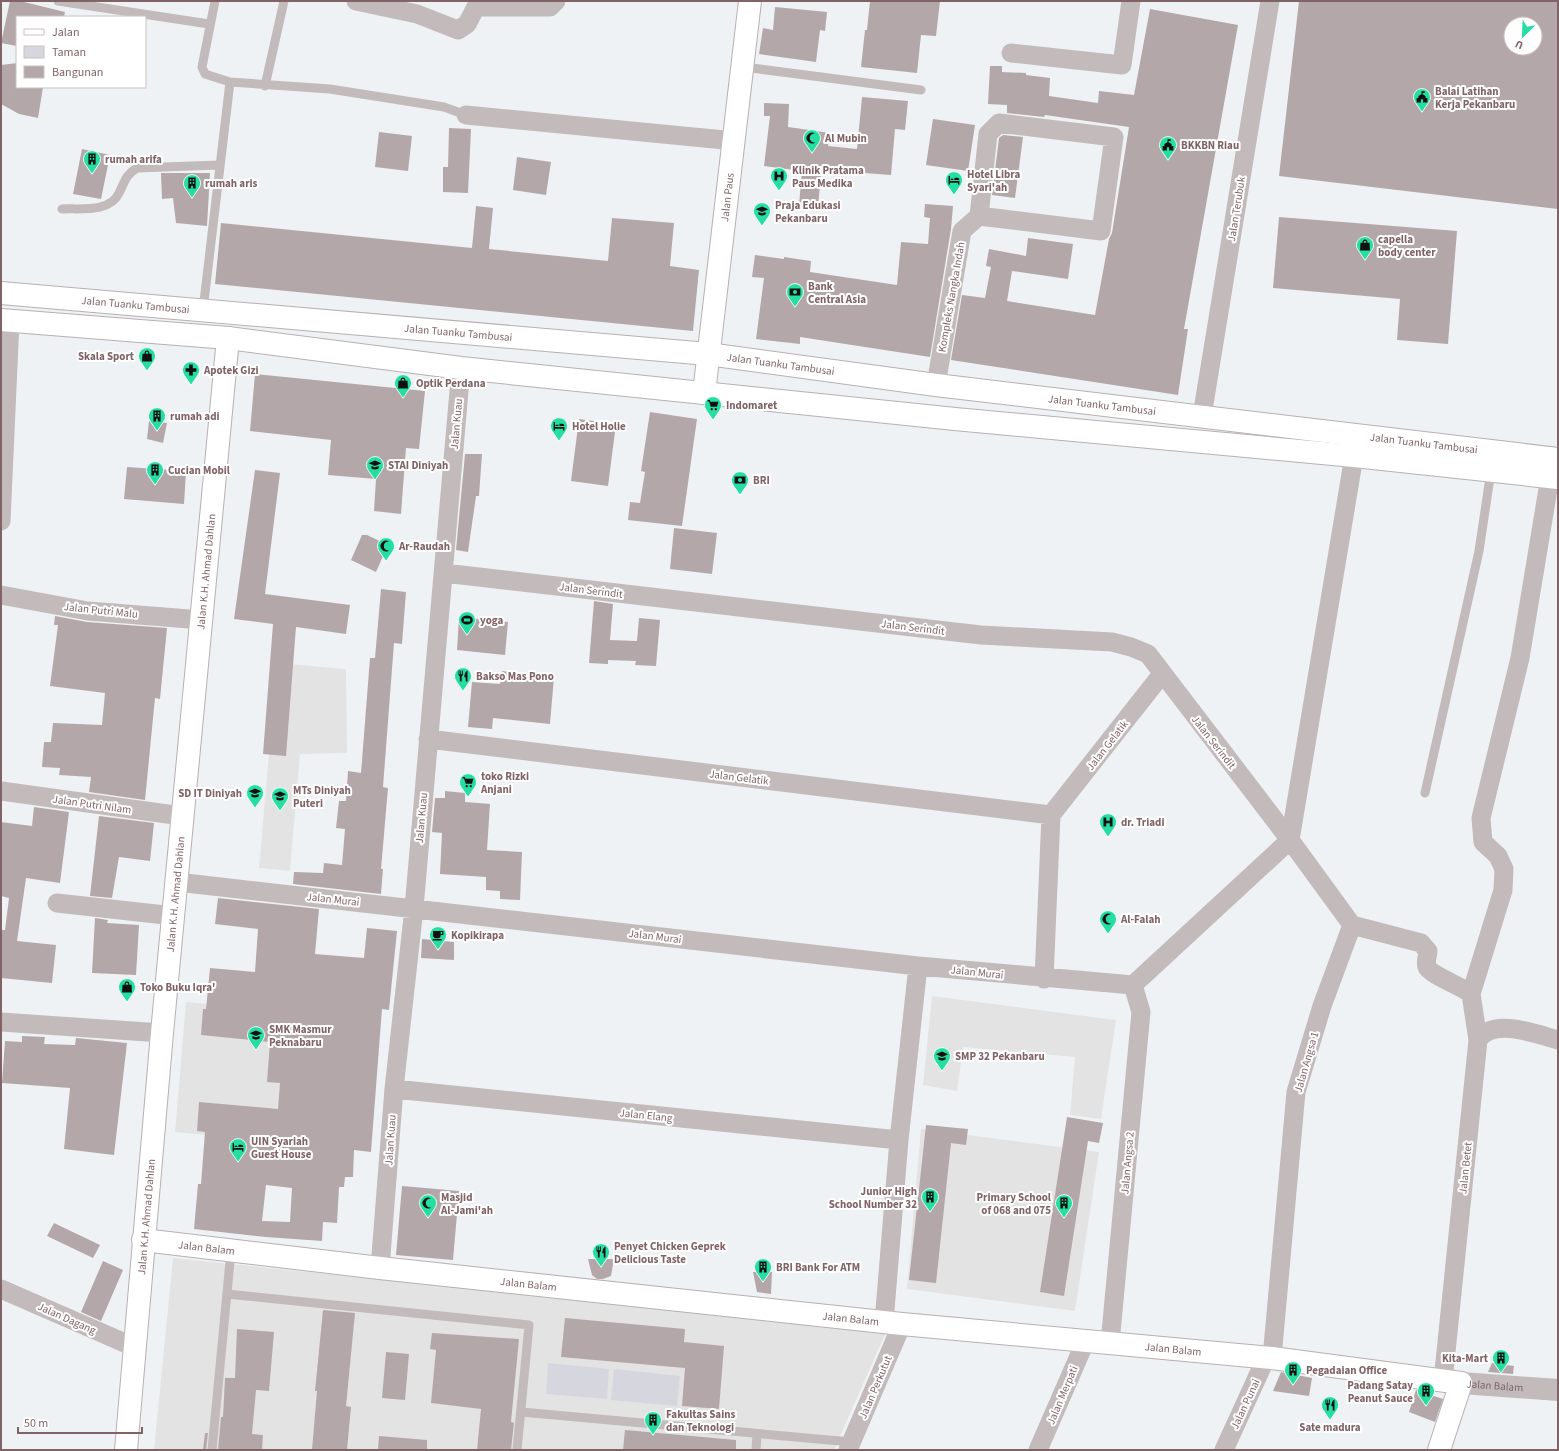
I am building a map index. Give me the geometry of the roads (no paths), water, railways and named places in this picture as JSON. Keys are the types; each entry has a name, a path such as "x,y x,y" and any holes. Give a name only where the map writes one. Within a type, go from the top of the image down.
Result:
{"main road":[{"name":"Jalan Paus","path":"704,393 744,66 750,1"},
{"name":"Jalan Tuanku Tambusai","path":"1,293 708,354 936,385 1202,416 1555,471"},
{"name":"Jalan Tuanku Tambusai","path":"6,320 228,338 460,368 955,419 1354,456 1491,471 1555,471"},
{"name":"Jalan K.H. Ahmad Dahlan","path":"126,1450 143,1240 228,338"},
{"name":"Jalan Balam","path":"143,1240 380,1268 893,1323 1269,1358 1452,1382"},
{"path":"1439,1450 1452,1382"}],"street":[{"path":"356,1 417,14 458,30 467,24 476,7 550,8 556,1"},
{"path":"1011,53 1122,65 1131,1"},
{"name":"Jalan Terubuk","path":"1202,416 1270,1"},
{"path":"466,115 735,141"},
{"path":"999,124 1114,137 1101,231 979,216 988,134 999,124"},
{"name":"Kompleks Nangka Indah","path":"936,385 962,231 979,216"},
{"path":"1,521 6,320"},
{"name":"Jalan Kuau","path":"380,1268 394,1089 414,908 444,573 460,368"},
{"path":"1133,985 1290,840 1354,456"},
{"path":"1290,840 1352,925 1421,944 1428,951 1427,964 1430,971 1458,985 1471,994 1503,890 1504,869 1498,856 1483,842 1481,818 1520,658 1555,471"},
{"name":"Jalan Serindit","path":"444,573 982,635 1112,642 1131,647 1148,654 1290,840"},
{"name":"Jalan Putri Malu","path":"1,595 88,611 202,620"},
{"name":"Jalan Gelatik","path":"428,739 1051,815 1162,674"},
{"name":"Jalan Putri Nilam","path":"1,791 182,816"},
{"path":"1044,979 1051,815"},
{"name":"Jalan Murai","path":"177,882 918,966 1044,979 1133,985"},
{"path":"57,903 174,916"},
{"name":"Jalan Angsa 1","path":"1269,1358 1296,1092 1322,1006 1352,925"},
{"name":"Jalan Perkutut","path":"849,1446 893,1323 899,1140 918,966"},
{"name":"Jalan Angsa 2","path":"1110,1343 1141,1012 1133,985"},
{"name":"Jalan Betet","path":"1452,1382 1478,1040 1471,994"},
{"path":"1,1022 162,1033"},
{"path":"1478,1040 1482,1034 1496,1028 1527,1032 1558,1040"},
{"name":"Jalan Elang","path":"394,1089 899,1140"},
{"name":"Jalan Dagang","path":"1,1289 134,1347"},
{"name":"Jalan Merpati","path":"1038,1450 1086,1340"},
{"name":"Jalan Punai","path":"1224,1450 1269,1358"},
{"name":"Jalan Balam","path":"1452,1382 1558,1390"}],"lane":[{"path":"58,1 209,24"},
{"path":"215,1 209,24 202,67 203,73 230,82 265,86 330,89 444,107 466,115"},
{"path":"265,86 284,1"},
{"path":"744,66 921,90"},
{"path":"203,310 230,82"},
{"path":"62,209 100,207 110,204 118,196 128,173 137,168 219,165"},
{"path":"1425,793 1479,551 1491,471"},
{"path":"212,1450 231,1251"},
{"path":"227,1294 529,1325 517,1450"},
{"path":"521,1412 758,1434 849,1446"},
{"path":"756,1450 758,1434"}],"place":[{"name":"Balai Latihan Kerja Pekanbaru","path":"1422,112"},
{"name":"Al Mubin","path":"812,153"},
{"name":"BKKBN Riau","path":"1168,160"},
{"name":"rumah arifa","path":"92,174"},
{"name":"Klinik Pratama Paus Medika","path":"779,191"},
{"name":"Hotel Libra Syari'ah","path":"954,195"},
{"name":"rumah aris","path":"192,198"},
{"name":"Praja Edukasi Pekanbaru","path":"762,226"},
{"name":"capella body center","path":"1365,260"},
{"name":"Bank Central Asia","path":"795,307"},
{"name":"Skala Sport","path":"147,371"},
{"name":"Apotek Gizi","path":"191,385"},
{"name":"Optik Perdana","path":"403,398"},
{"name":"Indomaret","path":"713,420"},
{"name":"rumah adi","path":"157,431"},
{"name":"Hotel Holie","path":"559,441"},
{"name":"STAI Diniyah","path":"375,480"},
{"name":"Cucian Mobil","path":"155,485"},
{"name":"BRI","path":"740,495"},
{"name":"Ar-Raudah","path":"386,561"},
{"name":"yoga","path":"467,635"},
{"name":"Bakso Mas Pono","path":"463,691"},
{"name":"toko Rizki Anjani","path":"468,797"},
{"name":"SD IT Diniyah","path":"255,808"},
{"name":"MTs Diniyah Puteri","path":"280,811"},
{"name":"dr. Triadi","path":"1108,837"},
{"name":"Al-Falah","path":"1108,934"},
{"name":"Kopikirapa","path":"438,950"},
{"name":"Toko Buku Iqra'","path":"127,1002"},
{"name":"SMK Masmur Peknabaru","path":"256,1050"},
{"name":"SMP 32 Pekanbaru","path":"942,1071"},
{"name":"UIN Syariah Guest House","path":"238,1162"},
{"name":"Junior High School Number 32","path":"930,1212"},
{"name":"Masjid Al-Jami'ah","path":"428,1218"},
{"name":"Primary School of 068 and 075","path":"1064,1218"},
{"name":"Penyet Chicken Geprek Delicious Taste","path":"601,1267"},
{"name":"BRI Bank For ATM","path":"763,1282"},
{"name":"Kita-Mart","path":"1501,1373"},
{"name":"Pegadaian Office","path":"1293,1385"},
{"name":"Padang Satay Peanut Sauce","path":"1426,1406"},
{"name":"Sate madura","path":"1330,1420"},
{"name":"Fakultas Sains dan Teknologi","path":"653,1435"}]}
